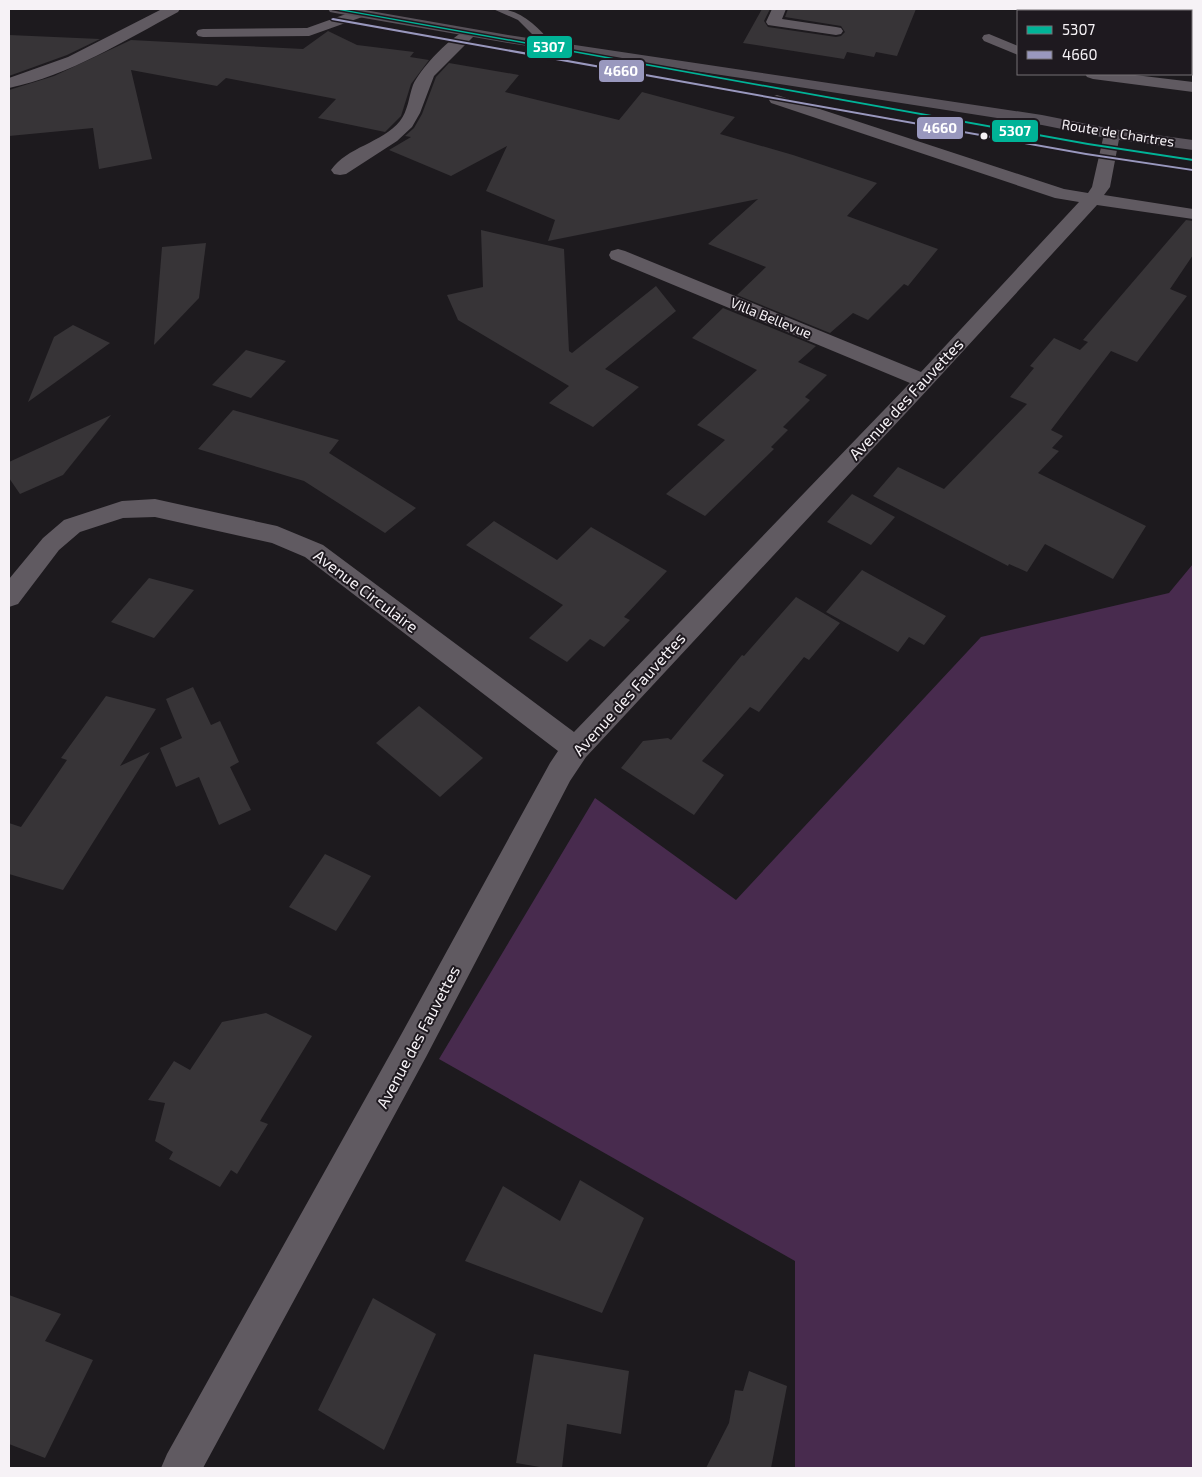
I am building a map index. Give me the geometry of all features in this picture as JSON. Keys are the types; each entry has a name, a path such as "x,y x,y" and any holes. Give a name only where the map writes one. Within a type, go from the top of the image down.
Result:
{"main road":[{"name":"Route de Chartres","path":"335,9 508,39 1016,116 1110,141 1193,160"},
{"name":"Route de Chartres","path":"508,39 633,64 1110,141 1193,145"}],"street":[{"path":"9,83 60,67 89,55 173,9"},
{"path":"779,9 773,22 836,31"},
{"path":"202,33 309,32 360,13"},
{"path":"340,170 352,159 386,140 404,126 415,110 418,92 425,77 470,33"},
{"path":"988,38 1017,51"},
{"path":"1101,75 1193,87"},
{"path":"777,100 1061,194 1193,214"},
{"name":"Avenue des Fauvettes","path":"181,1468 414,1045 560,772 576,749 924,381 1092,199 1100,187 1110,141"},
{"name":"Villa Bellevue","path":"618,255 924,381"},
{"name":"Avenue Circulaire","path":"9,597 51,544 72,526 122,510 155,508 277,535 314,551 576,749"}],"lane":[{"path":"498,9 521,18 547,44"}],"shaded area":[{"path":"1193,564 1193,1468 795,1468 795,1261 439,1059 595,798 736,900 981,637 1169,593"}],"building":[{"path":"762,9 770,9 764,21 768,27 836,37 841,36 845,32 841,26 785,17 788,9 916,9 897,56 876,52 874,57 847,52 844,59 743,43"},
{"path":"328,31 357,45 414,52 410,57 429,60 411,84 401,116 385,132 318,118 336,99 226,78 217,86 131,70 152,159 99,169 93,128 9,136 9,90 54,76 131,40 303,49"},
{"path":"9,35 100,39 67,55 9,76"},
{"path":"449,63 519,75 505,92 619,120 642,92 735,117 720,134 793,155 877,183 847,216 938,249 908,286 904,284 868,320 853,313 830,333 737,295 766,267 708,244 758,199 548,241 555,220 486,191 507,146 451,176 389,150 411,137 405,136 414,128 422,114 436,77"},
{"path":"1186,220 1193,221 1193,255 1170,289 1187,296 1137,362 1111,351 1051,430 1063,436 1052,448 1059,451 1038,473 1146,526 1113,579 1045,544 1027,572 1009,564 1008,566 873,496 898,467 944,489 1027,404 1010,397 1034,368 1030,366 1054,338 1080,350 1088,342 1083,340"},
{"path":"481,230 564,249 569,351 572,353 656,286 676,311 605,369 639,387 593,427 549,403 569,386 458,320 447,295 483,287"},
{"path":"206,243 199,298 154,345 162,247"},
{"path":"723,308 816,346 798,362 827,375 805,397 810,400 783,427 788,430 771,447 774,449 705,516 666,494 725,440 697,425 757,370 692,338"},
{"path":"73,325 110,343 28,402 54,337"},
{"path":"246,350 286,361 251,398 212,385"},
{"path":"233,410 339,440 329,453 416,508 385,533 304,481 198,449"},
{"path":"111,415 63,475 20,494 9,478 9,462"},
{"path":"852,494 895,517 871,545 827,522"},
{"path":"494,521 557,560 591,527 667,571 624,617 630,620 604,647 590,639 567,662 529,638 563,605 466,545"},
{"path":"862,570 946,616 924,645 909,637 898,652 826,612"},
{"path":"149,578 194,590 154,638 111,622"},
{"path":"796,597 840,623 809,660 804,657 759,712 750,707 702,761 724,775 694,815 621,768 643,741 668,738 671,740 742,655 744,656"},
{"path":"193,687 211,725 220,721 239,762 230,767 251,810 219,825 199,777 176,787 160,748 182,738 166,699"},
{"path":"106,696 156,709 120,766 150,752 63,890 9,874 9,823 21,827 67,760 61,758"},
{"path":"419,706 483,758 440,797 376,743"},
{"path":"325,854 371,876 336,931 289,907"},
{"path":"266,1013 312,1036 260,1121 268,1124 237,1174 231,1170 220,1187 169,1159 173,1152 155,1141 165,1103 148,1100 174,1061 190,1070 222,1022"},
{"path":"580,1180 644,1218 602,1313 465,1261 503,1186 560,1221"},
{"path":"9,1295 61,1314 45,1341 93,1360 45,1458 9,1444"},
{"path":"373,1298 436,1334 384,1450 318,1410"},
{"path":"534,1354 629,1371 621,1434 567,1424 562,1468 546,1468 516,1463"},
{"path":"749,1371 787,1386 771,1468 706,1468 729,1423 735,1390 743,1391"}],"transit line":[{"name":"5307","path":"335,9 1088,144 1193,160"},
{"name":"4660","path":"333,19 1086,154 1192,170"}]}
